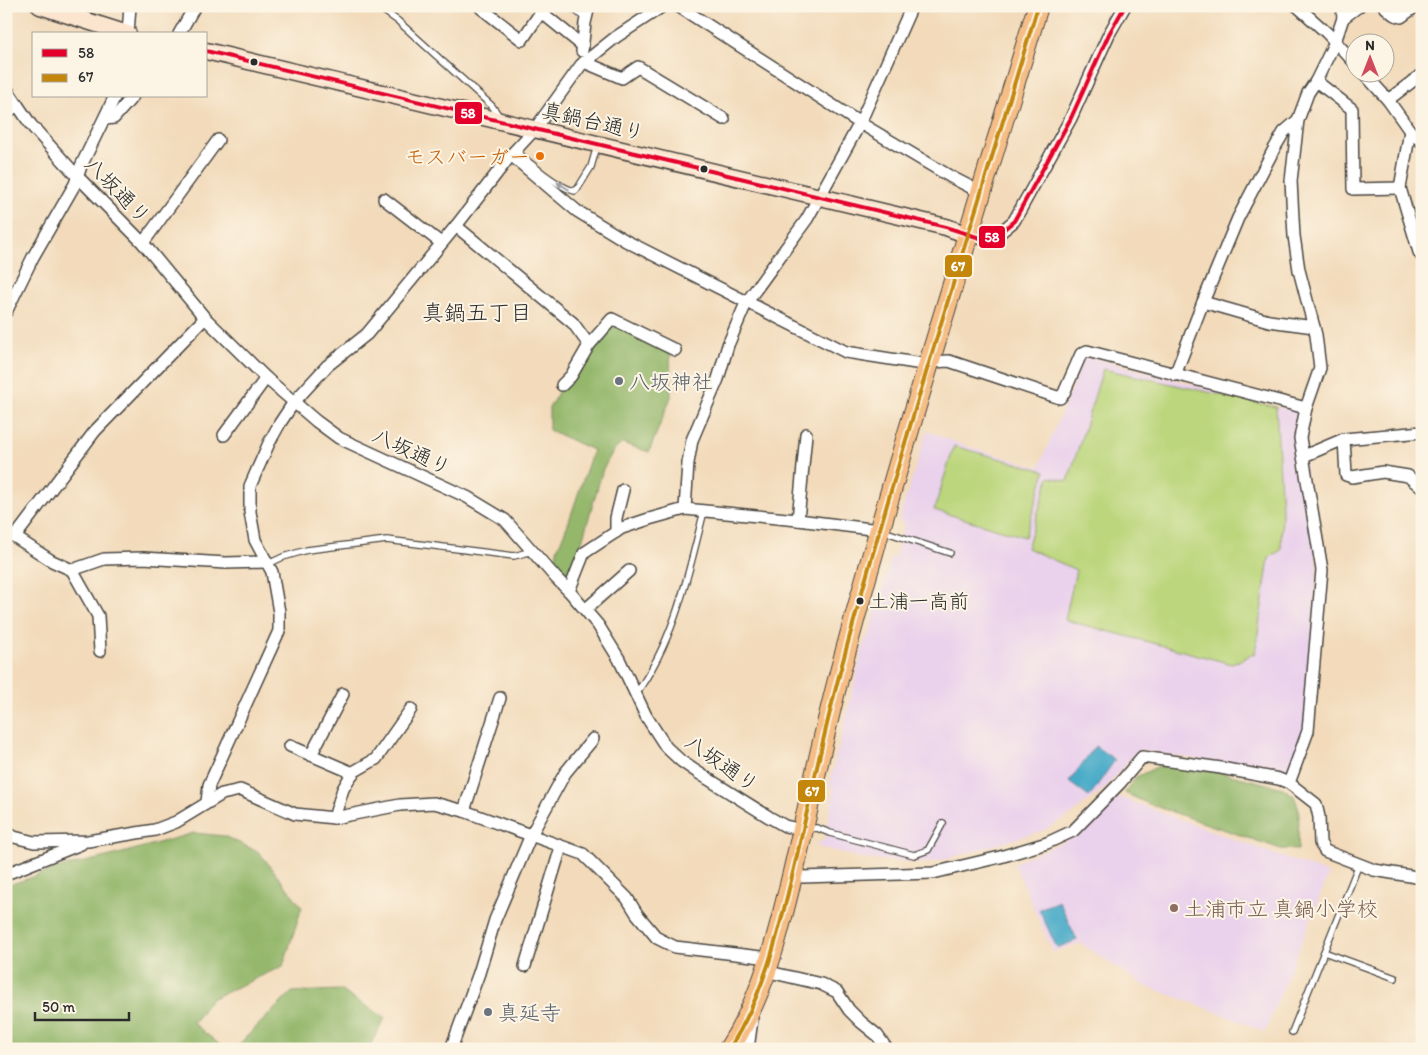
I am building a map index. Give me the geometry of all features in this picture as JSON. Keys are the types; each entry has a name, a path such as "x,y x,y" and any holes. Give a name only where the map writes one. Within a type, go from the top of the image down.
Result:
{"highway":[{"path":"729,1049 746,1019 756,995 768,965 781,922 839,677 880,530 929,361 1038,6"}],"street":[{"path":"40,6 122,32"},
{"path":"128,32 130,6"},
{"path":"180,32 195,6"},
{"path":"583,64 583,46 589,6"},
{"path":"207,802 209,786 279,632 279,612 272,572 255,540 250,512 250,486 269,444 294,402 327,366 367,334 534,129 583,64 616,37 663,6"},
{"path":"678,6 860,123 951,178 982,193"},
{"path":"685,509 688,463 692,440 718,379 728,345 746,303 807,219 860,123 912,6"},
{"path":"968,235 983,239 996,236 1014,221 1071,118 1108,34 1125,6"},
{"path":"1297,6 1346,54"},
{"path":"1289,783 1308,731 1322,570 1300,438 1306,408 1320,368 1314,326 1300,270 1294,236 1291,181 1298,120 1308,93 1335,42 1342,12 1359,6"},
{"path":"1384,6 1393,14 1402,17 1416,6"},
{"path":"481,8 522,40 542,12 583,46"},
{"name":"真鍋台通り","path":"208,51 818,196 946,227 968,235"},
{"path":"583,64 622,78 638,67 724,119"},
{"path":"1388,100 1422,74"},
{"path":"1316,81 1352,109 1353,189 1400,188"},
{"path":"1372,82 1388,100 1410,131 1422,142"},
{"name":"八坂通り","path":"6,88 31,125 144,243 205,318 266,378 339,438 466,497 505,520 586,609 598,625 619,658 646,716 666,746 680,761 785,826 803,830"},
{"path":"6,312 33,257 75,184 114,98"},
{"path":"104,119 114,118 131,98"},
{"path":"6,111 8,112 17,105"},
{"path":"1176,375 1202,302 1238,218 1284,132 1298,120"},
{"path":"1410,131 1400,188 1422,257"},
{"path":"144,243 218,140"},
{"path":"513,153 577,212 626,241 846,352 916,363 949,361 1060,398 1081,354 1087,351 1306,408"},
{"path":"384,198 441,243"},
{"path":"456,226 573,323 589,345"},
{"path":"1202,302 1269,321 1314,326"},
{"path":"100,651 98,616 72,570 52,561 11,534 95,430 205,318"},
{"path":"562,385 571,376 589,345 612,319 675,350"},
{"path":"224,435 266,378"},
{"path":"1304,456 1344,440 1422,432"},
{"path":"798,520 806,434"},
{"path":"1344,440 1346,475 1352,477 1383,472 1408,476 1422,488"},
{"path":"616,532 616,518 623,490"},
{"path":"569,591 584,553 616,532 649,519 685,509 880,530"},
{"path":"72,570 104,559 143,558 226,563 267,563"},
{"path":"586,609 629,571"},
{"path":"311,755 343,694"},
{"path":"464,811 500,698"},
{"path":"334,818 342,790 353,773 376,759 410,709"},
{"path":"451,1049 479,973 495,920 531,835 565,773 593,739"},
{"path":"290,746 353,773"},
{"path":"792,875 802,877 933,874 1047,843 1073,831 1120,783 1142,757 1221,768 1278,779 1289,783 1316,804 1320,817 1320,843 1324,851 1374,870 1422,878"},
{"path":"6,832 14,837 34,842 88,841 155,830 176,822 222,794 240,790 294,814 334,818 400,806 434,803 464,811 583,854 627,898 637,914 657,938 676,947 768,965 821,984 837,992 848,1010 877,1035 887,1049"},
{"path":"6,874 88,841"},
{"path":"525,966 561,847"},
{"path":"748,1049 756,995"}],"lane":[{"path":"377,6 398,21 492,106 502,121"},
{"path":"570,6 586,19"},
{"path":"513,153 569,190 575,191 591,167 598,144"},
{"path":"635,695 655,664 673,626 684,595 704,511"},
{"path":"880,530 950,553"},
{"path":"267,563 307,550 387,540 514,556 532,551"},
{"path":"803,830 817,828 914,855 928,850 943,823"},
{"path":"1292,1032 1359,864"},
{"path":"1324,952 1394,978"}],"shaded area":[{"path":"1087,356 1276,407 1297,410 1299,414 1317,569 1306,729 1288,773 1138,750 1106,787 1071,815 1042,831 947,859 927,863 866,859 815,846 825,840 834,788 829,786 865,640 869,636 891,557 895,557 904,525 899,520 927,431 969,447 1039,467 1084,358"},
{"name":"土浦市立 真鍋小学校","path":"1119,797 1329,874 1265,1032 1207,1008 1143,985 1080,943 1053,952 1014,864 1076,836"}],"green space":[{"path":"612,325 670,352 671,397 649,452 622,443 612,453 603,469 580,548 567,578 555,565 557,550 568,524 593,450 549,430 549,408 559,391 576,376"},
{"path":"1103,369 1276,407 1282,510 1281,550 1269,558 1255,653 1232,664 1065,620 1076,570 1027,548 1049,477 1068,481"},
{"path":"954,446 1045,471 1025,537 934,510"},
{"path":"1159,766 1211,770 1283,788 1294,796 1299,809 1298,850 1281,849 1149,804 1125,793 1136,777"},
{"path":"194,833 224,836 259,852 302,907 283,966 211,999 193,1023 225,1049 6,1049 6,886 59,868"},
{"path":"340,990 385,1018 368,1049 234,1049 292,992"}],"water":[{"path":"1095,746 1115,760 1089,797 1069,782"},
{"path":"1059,901 1077,940 1057,948 1039,909"}],"transit line":[{"name":"67","path":"729,1049 742,1028 770,960 795,864 822,744 863,588 911,422 1038,6"},
{"name":"58","path":"208,51 946,227 983,239 996,236 1014,221 1071,118 1109,34 1125,6"}],"place":[{"name":"モスバーガー","path":"540,156"},
{"name":"八坂神社","path":"619,381"},
{"name":"土浦一高前","path":"860,601"},
{"name":"土浦市立 真鍋小学校","path":"1174,908"},
{"name":"真延寺","path":"488,1012"}],"district":[{"name":"真鍋五丁目","path":"477,312"}]}
